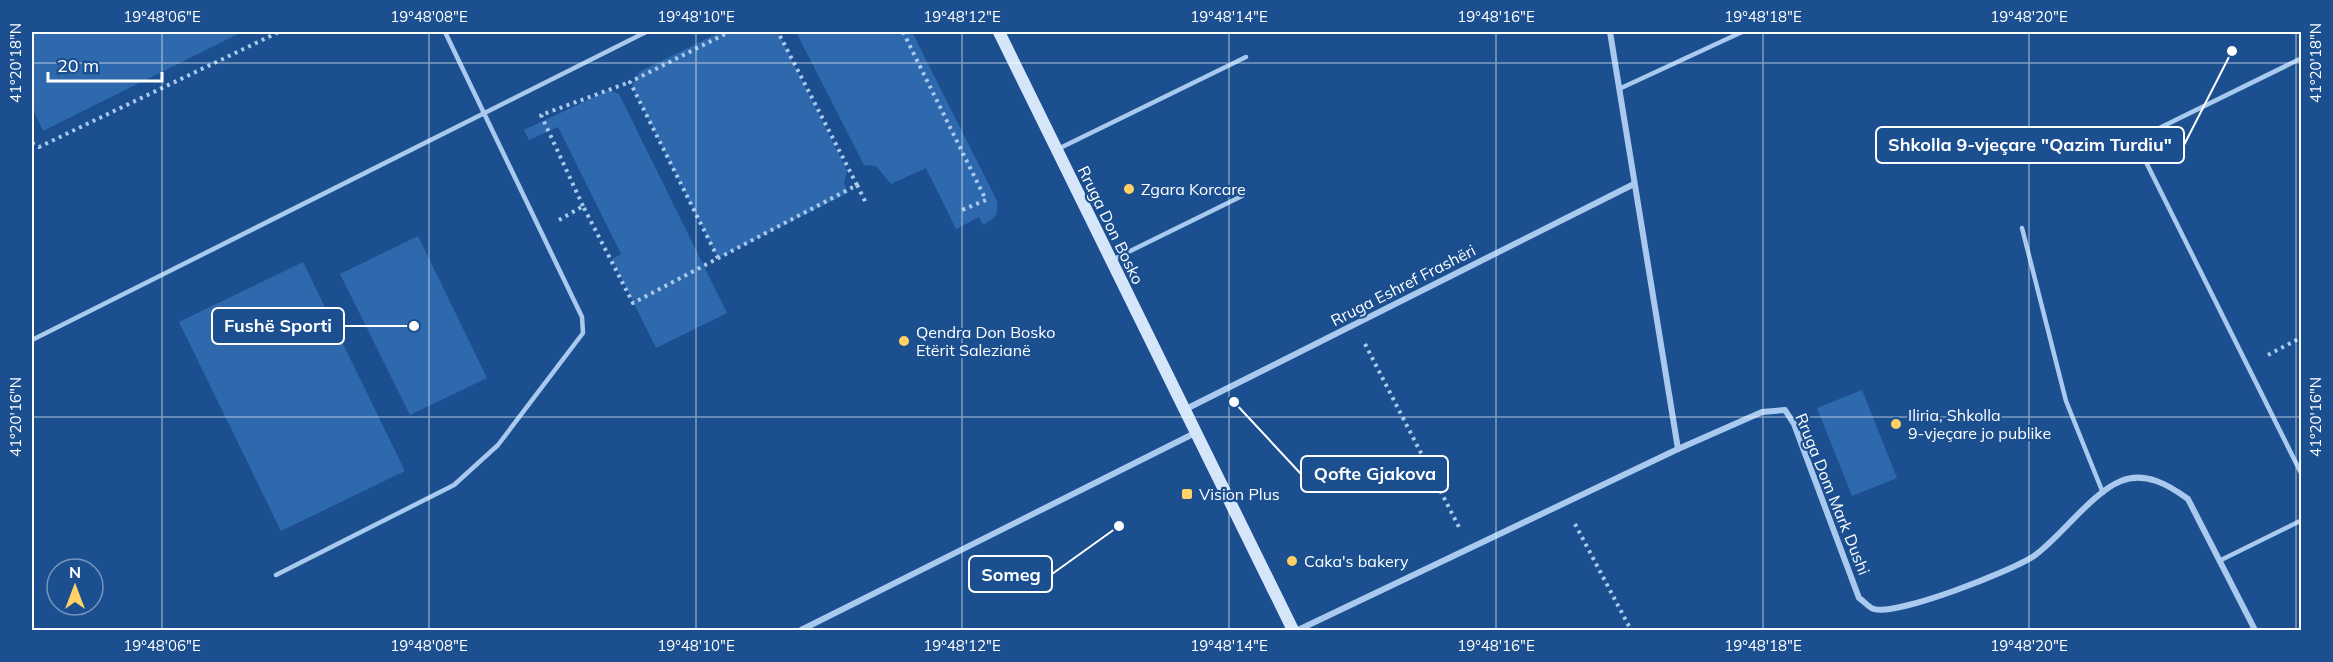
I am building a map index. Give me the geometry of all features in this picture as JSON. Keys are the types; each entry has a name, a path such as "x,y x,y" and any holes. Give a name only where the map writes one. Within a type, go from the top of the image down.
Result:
{"main road":[{"name":"Rruga Don Bosko","path":"999,32 1293,630"}],"street":[{"path":"1610,32 1678,449"},
{"name":"Rruga Eshref Frashëri","path":"1184,410 1634,184"},
{"name":"Rruga Dom Mark Dushi","path":"1298,630 1678,449 1762,412 1785,410 1794,424 1860,598 1874,609 1896,609 2009,571 2035,555 2103,493 2121,480 2146,478 2170,485 2188,500 2255,630"},
{"path":"801,630 1195,433"}],"lane":[{"path":"276,575 454,485 498,445 583,333 584,325 445,32"},
{"path":"32,340 646,32"},
{"path":"1619,89 1742,32"},
{"path":"1056,150 1246,57"},
{"path":"2301,58 2134,140 2301,475"},
{"path":"1110,261 1242,196"},
{"path":"2022,228 2066,401 2103,493"},
{"path":"2219,561 2301,520"}],"path":[{"path":"32,142 39,147 279,32"},
{"path":"729,32 630,82 541,115 583,206 633,303 857,185"},
{"path":"778,32 866,203"},
{"path":"903,32 986,200 962,210"},
{"path":"630,82 718,258"},
{"path":"540,231 583,206"},
{"path":"1355,324 1470,547"},
{"path":"2272,352 2301,337"},
{"path":"1563,502 1631,630"},
{"path":"997,585 1001,595"}],"shaded area":[{"path":"32,32 242,32 43,131 32,107"},
{"path":"720,32 778,32 847,171 844,183 848,193 718,258 632,86 639,72"},
{"path":"796,32 912,32 997,201 997,213 993,218 983,225 979,217 956,229 926,168 891,184 876,166 864,165"},
{"path":"609,90 619,94 727,313 656,348 612,259 621,254 558,127 529,140 524,130"},
{"path":"418,236 487,378 410,415 340,274"},
{"path":"303,262 405,471 281,531 179,322"},
{"path":"1862,390 1897,478 1852,496 1817,408"}],"place":[{"name":"Shkolla 9-vjeçare \"Qazim Turdiu\"","path":"2232,51"},
{"name":"Zgara Korcare","path":"1129,189"},
{"name":"Fushë Sporti","path":"414,326"},
{"name":"Qendra Don Bosko Etërit Salezianë","path":"904,341"},
{"name":"Qofte Gjakova","path":"1234,402"},
{"name":"Iliria, Shkolla 9-vjeçare jo publike","path":"1896,424"},
{"name":"Vision Plus","path":"1187,494"},
{"name":"Someg","path":"1119,526"},
{"name":"Caka's bakery","path":"1292,561"}]}
